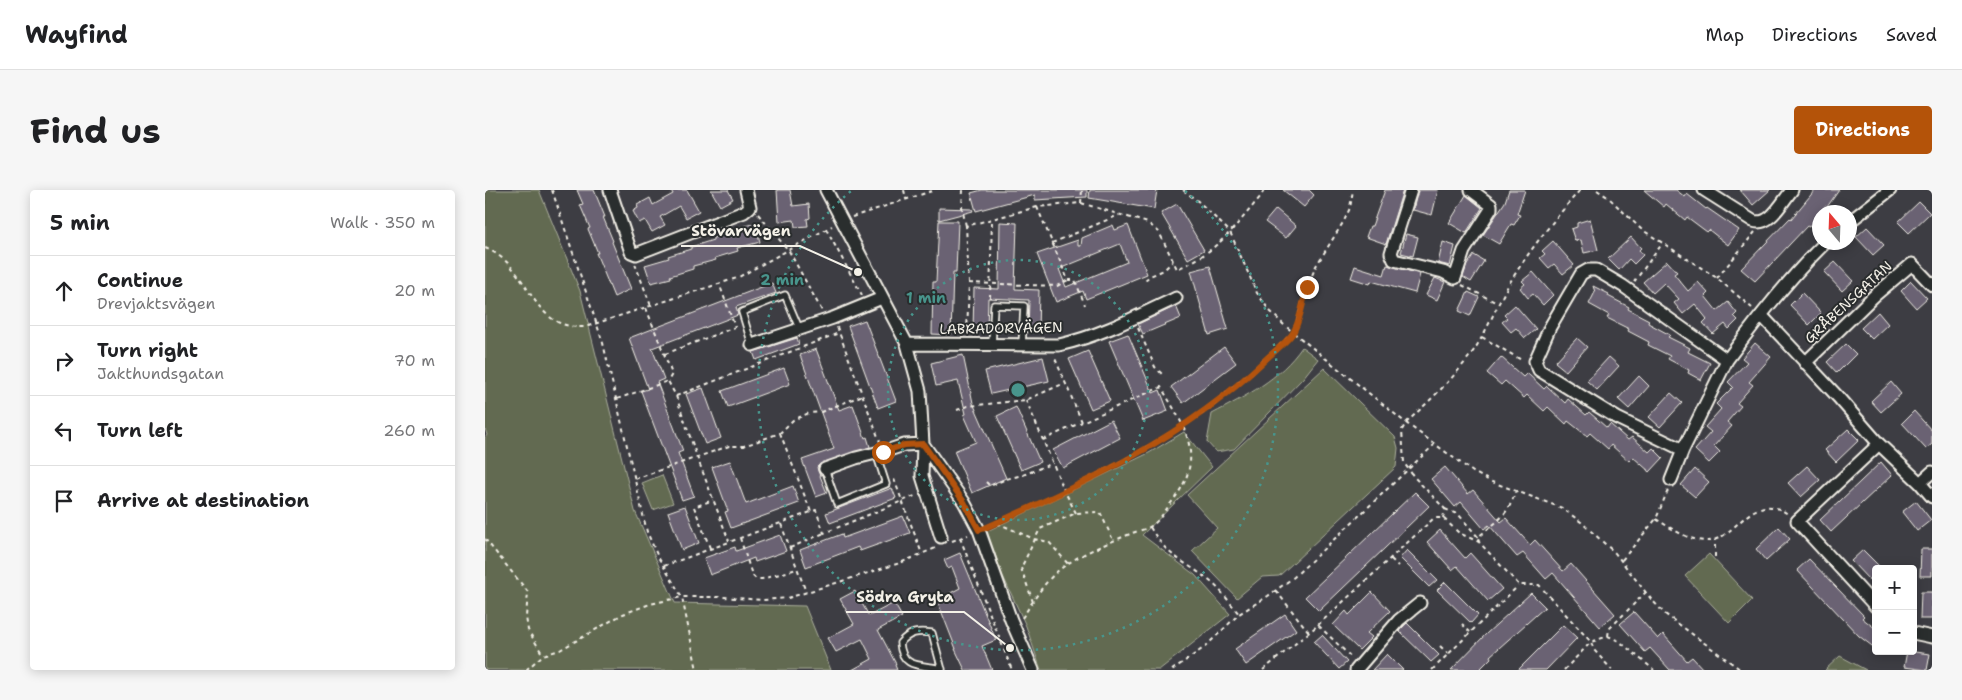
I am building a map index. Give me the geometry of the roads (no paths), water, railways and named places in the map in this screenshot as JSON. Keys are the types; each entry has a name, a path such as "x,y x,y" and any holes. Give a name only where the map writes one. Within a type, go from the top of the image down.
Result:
{"street":[{"path":"610,190 631,252 637,254 736,216 750,207 746,190"},
{"path":"826,190 907,344 920,391 923,444 922,476 941,537"},
{"path":"1411,190 1391,253 1394,260 1443,272 1455,278 1464,251 1491,209 1491,205 1487,200 1471,190"},
{"path":"1704,190 1759,223 1767,221 1791,190"},
{"path":"1857,215 1888,190"},
{"path":"1671,480 1683,450 1727,360 1802,266 1818,250"},
{"name":"GRÅBENSGATAN","path":"1805,362 1874,296 1912,264 1932,285"},
{"path":"1683,450 1617,418 1539,370 1535,361 1550,327 1581,274 1588,270 1596,270 1628,290 1727,360"},
{"path":"752,345 830,319 883,298"},
{"name":"LABRADORVÄGEN","path":"907,344 1050,345 1077,341 1134,318 1176,298"},
{"path":"1762,316 1879,444 1921,483 1932,497"},
{"path":"825,470 904,445 923,444"},
{"path":"923,444 964,502 979,530 1015,628 1033,670"},
{"path":"1872,603 1797,522 1879,444"},
{"path":"1921,483 1932,472"},
{"path":"1358,668 1399,620 1420,603"},
{"path":"1917,634 1932,637"}],"lane":[{"path":"752,345 742,312 785,295 799,328"},
{"path":"992,345 994,305 1024,306 1022,345"},
{"path":"825,470 837,504 886,484 879,452"},
{"path":"919,632 932,633 942,670 914,666 908,663 903,658 900,643 907,636 919,632"}],"place":[{"name":"Stövarvägen","path":"858,272"},
{"name":"Södra Gryta","path":"1010,648"}]}
